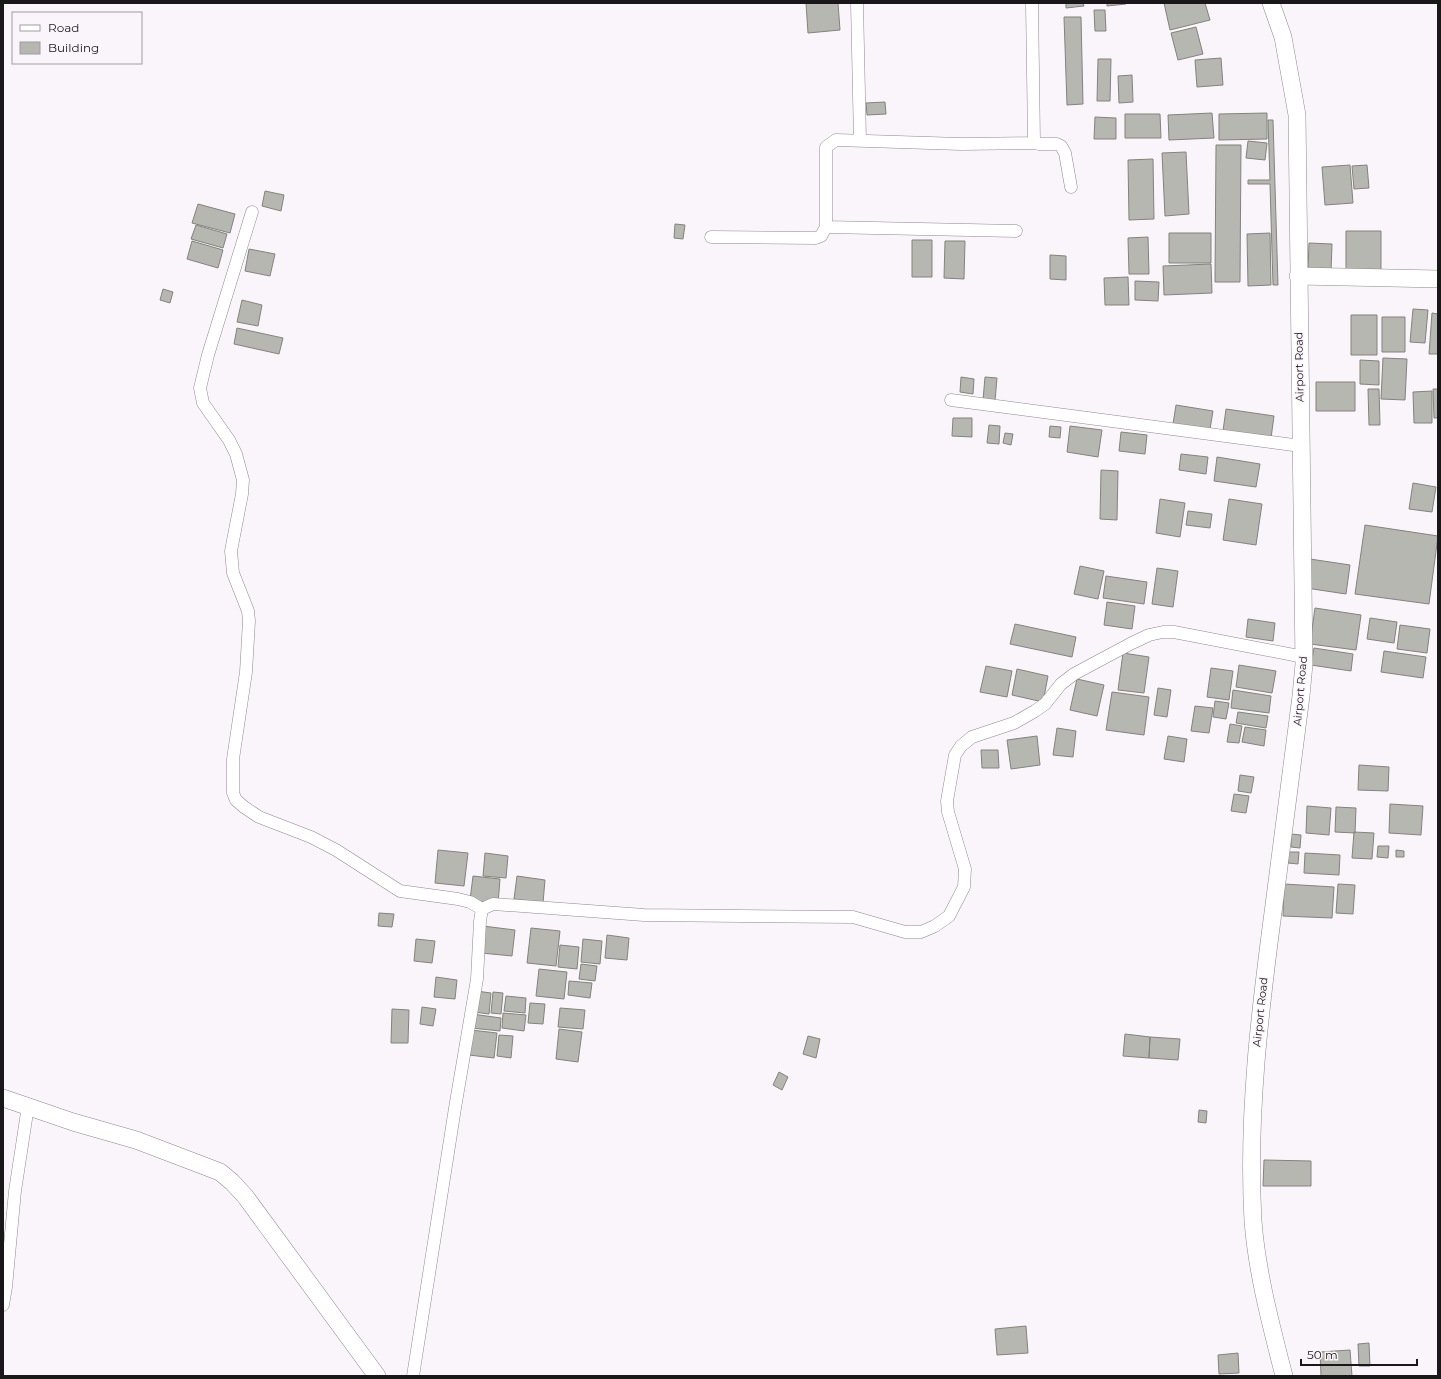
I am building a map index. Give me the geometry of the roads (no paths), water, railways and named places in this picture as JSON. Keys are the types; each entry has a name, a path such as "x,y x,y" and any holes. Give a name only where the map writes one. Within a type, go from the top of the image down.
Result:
{"main road":[{"name":"Airport Road","path":"1271,3 1283,37 1297,115 1304,657 1301,696 1259,1016 1252,1150 1254,1222 1261,1279 1284,1376"},
{"path":"1298,276 1438,279"},
{"path":"3,1098 73,1122 136,1140 220,1172 245,1196 377,1376"}],"street":[{"path":"858,3 860,140"},
{"path":"1032,3 1033,135 1036,143"},
{"path":"711,238 816,238 823,234 826,227 826,147 836,140 961,144 1057,144 1061,146 1065,153 1071,187"},
{"path":"252,212 212,340 200,388 203,403 229,440 236,454 243,480 242,494 231,551 233,573 248,610 249,621 246,672 233,759 233,793 236,800 259,817 311,837 336,850 400,891 458,899 470,902 482,909"},
{"path":"826,227 1016,231"},
{"path":"951,400 1301,446"},
{"path":"482,909 492,904 644,915 853,918 905,932 921,932 935,926 949,916 964,887 965,869 948,812 947,801 955,755 966,741 972,737 1014,723 1035,712 1045,704 1061,684 1074,674 1143,638 1163,632 1174,632 1304,657"},
{"path":"414,1376 454,1108 477,979 482,909"},
{"path":"3,1304 6,1288 15,1191 28,1106"}]}
